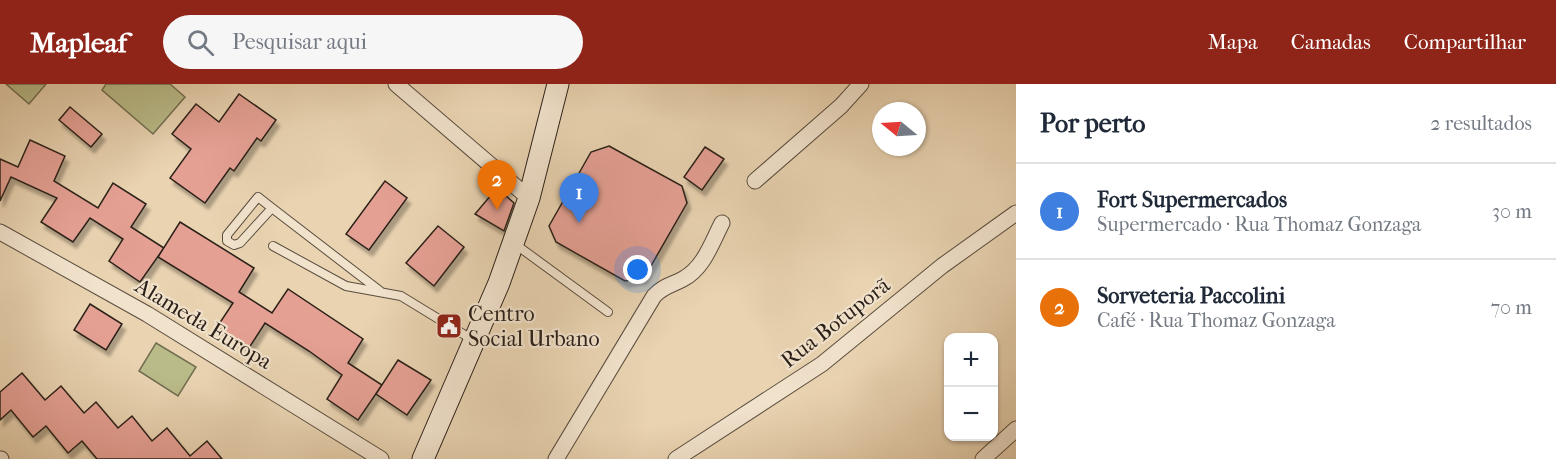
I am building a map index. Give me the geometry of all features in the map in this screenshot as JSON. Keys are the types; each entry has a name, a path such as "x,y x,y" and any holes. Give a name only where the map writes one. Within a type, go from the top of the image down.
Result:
{"main road":[{"path":"423,459 476,341 513,243 529,198 558,84"}],"street":[{"path":"396,84 529,198"},
{"path":"755,181 841,106 861,84"},
{"name":"Rua Botuporã","path":"676,459 822,364 942,266 1016,213"},
{"path":"556,459 654,296 662,287 692,273 701,263 722,223"},
{"name":"Alameda Europa","path":"0,232 147,314 381,459"},
{"path":"982,459 1016,429"}],"lane":[{"path":"272,208 240,243 234,245 227,241 227,235 258,197 380,291"},
{"path":"513,243 608,312"},
{"path":"273,246 346,286 362,291 380,291 401,296 476,341"}],"green space":[{"path":"6,84 46,84 29,104"},
{"path":"106,84 170,84 185,97 153,134 102,90"},
{"path":"156,343 196,367 178,396 139,371"}],"building":[{"path":"239,94 276,120 261,141 257,138 234,171 230,168 205,203 170,178 191,149 172,134 196,104 219,122"},
{"path":"70,107 102,134 91,147 59,120"},
{"path":"30,140 65,156 54,181 98,208 113,183 146,204 131,227 164,248 140,282 109,261 123,239 90,218 73,242 41,222 57,198 11,177 0,201 0,159 18,167"},
{"path":"609,146 682,186 687,203 644,278 625,281 556,242 549,226 591,152"},
{"path":"705,147 724,159 702,190 684,177"},
{"path":"385,181 407,198 369,250 346,234"},
{"path":"497,188 514,203 504,231 475,214"},
{"path":"180,222 254,268 239,292 272,313 288,289 363,339 348,363 382,385 358,420 327,399 342,375 309,351 265,323 249,348 217,327 233,303 158,257"},
{"path":"438,226 464,247 434,286 406,263"},
{"path":"90,304 122,324 106,350 74,330"},
{"path":"398,360 431,380 407,415 376,394"},
{"path":"22,373 45,400 61,386 84,413 96,402 118,428 132,416 152,441 167,428 190,456 207,441 222,459 97,459 82,441 68,453 46,426 33,437 11,410 0,420 0,392"}],"place":[{"name":"Sorveteria Paccolini","path":"497,210"},
{"name":"Fort Supermercados","path":"579,223"},
{"name":"Centro Social Urbano","path":"449,326"}]}
